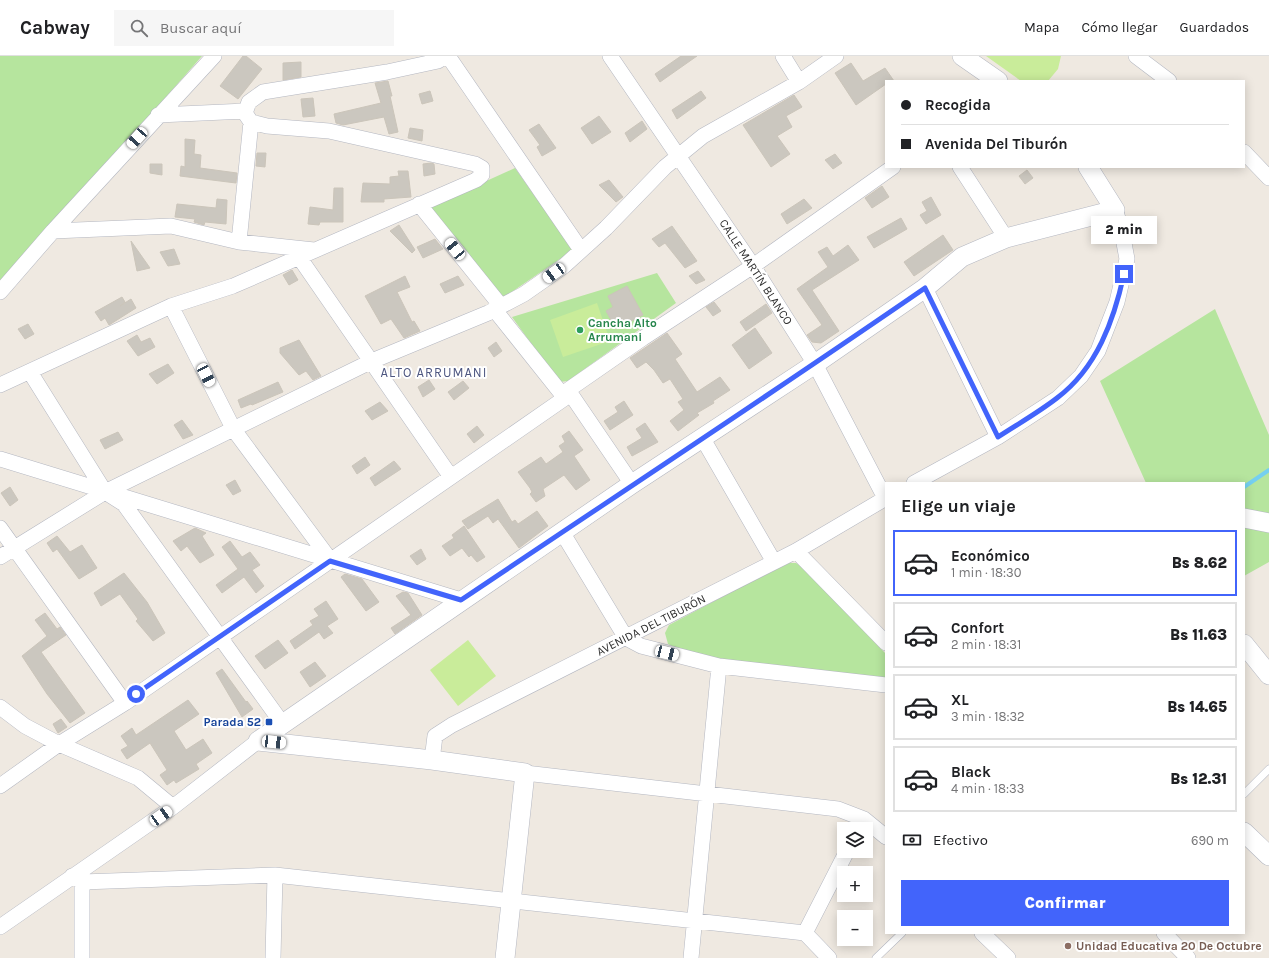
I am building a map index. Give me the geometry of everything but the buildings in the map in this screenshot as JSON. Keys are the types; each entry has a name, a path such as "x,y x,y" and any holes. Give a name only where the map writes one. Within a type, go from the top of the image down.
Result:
{"street":[{"path":"0,292 158,115 214,56"},
{"path":"239,242 249,102 262,92 387,72 438,61 447,56 581,250"},
{"name":"CALLE MARTÍN BLANCO","path":"610,56 754,266 815,364 885,496"},
{"path":"783,56 799,82"},
{"path":"0,557 105,492 372,361 497,308 536,286 564,266 606,228 635,196 703,136 799,82 836,56"},
{"path":"962,56 997,80"},
{"path":"1136,56 1168,80"},
{"path":"0,385 172,306 233,286 476,180 482,175 482,168 464,161 329,131 267,126 248,117 158,115"},
{"path":"1245,153 1269,178"},
{"path":"0,786 59,744 125,703 330,561 451,477 643,338 754,266 892,168"},
{"path":"961,168 1006,238"},
{"path":"922,481 998,437 1058,398 1081,376 1098,351 1118,302 1126,259 1121,227 1115,210 1089,168"},
{"path":"419,204 497,308 567,394 632,484"},
{"path":"0,926 77,879 174,807 282,723 632,484 703,439 815,364 925,288 962,257 1006,238 1115,210"},
{"path":"53,231 172,226 239,242 314,250"},
{"path":"299,256 451,477"},
{"path":"925,288 998,437"},
{"path":"172,306 234,430 330,561"},
{"path":"30,372 105,492 124,504 282,723"},
{"path":"703,439 774,562"},
{"path":"0,459 461,600"},
{"name":"AVENIDA DEL TIBURÓN","path":"432,760 435,736 452,725 796,551 885,499"},
{"path":"1245,518 1269,523"},
{"path":"0,528 125,703"},
{"path":"562,532 626,638 641,646 719,666 885,685"},
{"path":"796,551 885,642"},
{"path":"1245,645 1269,675"},
{"path":"691,958 719,666"},
{"path":"0,707 25,726 59,744 138,778 174,807"},
{"path":"258,741 432,760 525,773 838,809 858,822"},
{"path":"505,958 525,773"},
{"path":"873,830 885,836"},
{"path":"1245,833 1269,856"},
{"path":"805,933 843,858"},
{"path":"77,879 275,875 805,933 829,958"},
{"path":"273,958 275,875"},
{"path":"77,879 82,958"},
{"path":"983,934 1008,958"},
{"path":"1165,934 1188,958"}],"lane":[{"path":"1245,793 1269,769"},
{"path":"876,958 901,934"}],"green space":[{"path":"0,56 202,56 0,286"},
{"path":"986,56 1061,56 1058,69 1049,80 1020,80"},
{"path":"515,168 573,250 500,300 429,207"},
{"path":"657,273 676,303 568,381 559,382 512,317"},
{"name":"Cancha Alto Arrumani","path":"597,303 610,341 563,357 550,320"},
{"path":"1215,309 1269,435 1269,562 1245,575 1245,482 1146,482 1100,381"},
{"path":"786,563 796,563 802,567 885,653 885,679 719,661 706,655 680,649 668,644 665,633 669,625"},
{"path":"468,640 496,676 458,706 430,670"}],"waterway":[{"path":"1245,486 1269,470"}],"place":[{"name":"Cancha Alto Arrumani","path":"580,330"},
{"name":"Parada 52","path":"269,722"},
{"name":"Unidad Educativa 20 De Octubre","path":"1068,946"}],"district":[{"name":"ALTO ARRUMANI","path":"434,372"}],"route":[{"path":"136,694 330,561 461,600 632,484 703,439 815,364 925,288 998,437 1058,398 1081,376 1098,351 1118,302 1124,274"}]}
